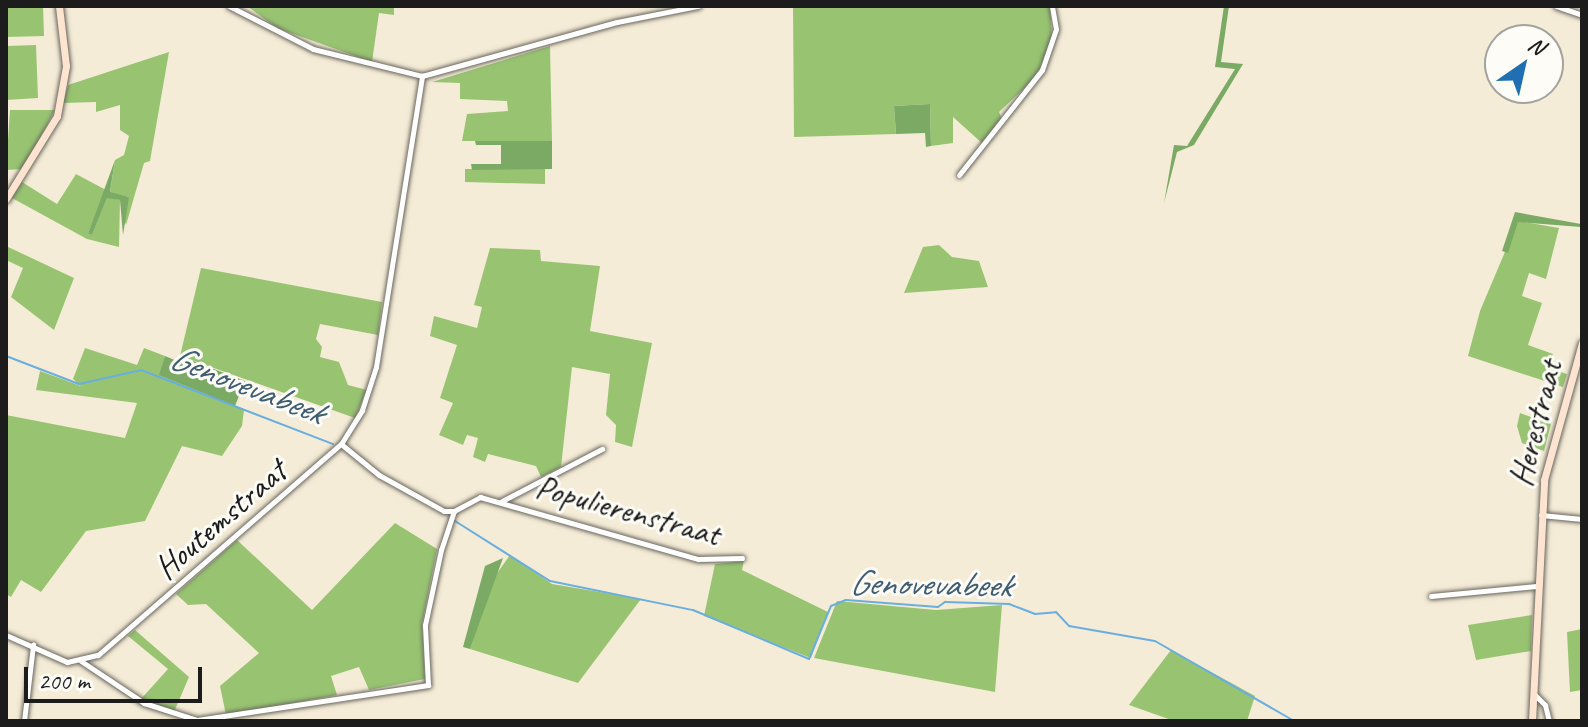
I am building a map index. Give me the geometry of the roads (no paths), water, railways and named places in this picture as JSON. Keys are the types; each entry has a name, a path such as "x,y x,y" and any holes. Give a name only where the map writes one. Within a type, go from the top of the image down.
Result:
{"street":[{"path":"6,199 57,116 66,66 59,6"},
{"path":"229,6 313,49 422,76 617,22 698,6"},
{"path":"959,175 1042,70 1056,29 1052,6"},
{"path":"1556,6 1582,15"},
{"name":"Houtemstraat","path":"81,661 106,649 341,444 362,410 376,367 422,76"},
{"name":"Herestraat","path":"1532,721 1540,515 1551,445 1582,343"},
{"path":"6,635 60,660 81,661 144,703 197,720 428,685 427,609 454,511 444,511 379,475 341,444"},
{"name":"Populierenstraat","path":"502,501 602,449"},
{"name":"Populierenstraat","path":"454,511 480,497 698,559 742,558"},
{"name":"Herestraat","path":"1540,515 1582,519"},
{"path":"1431,596 1537,586"},
{"path":"24,721 33,645"},
{"path":"1534,694 1545,705 1549,721"}],"waterway":[{"name":"Genovevabeek","path":"6,356 79,384 141,370 333,444"},
{"name":"Genovevabeek","path":"455,521 550,581 693,610 809,659 831,606 846,600 938,607 945,602 1009,604 1035,614 1056,612 1069,626 1155,641 1294,721"}]}
